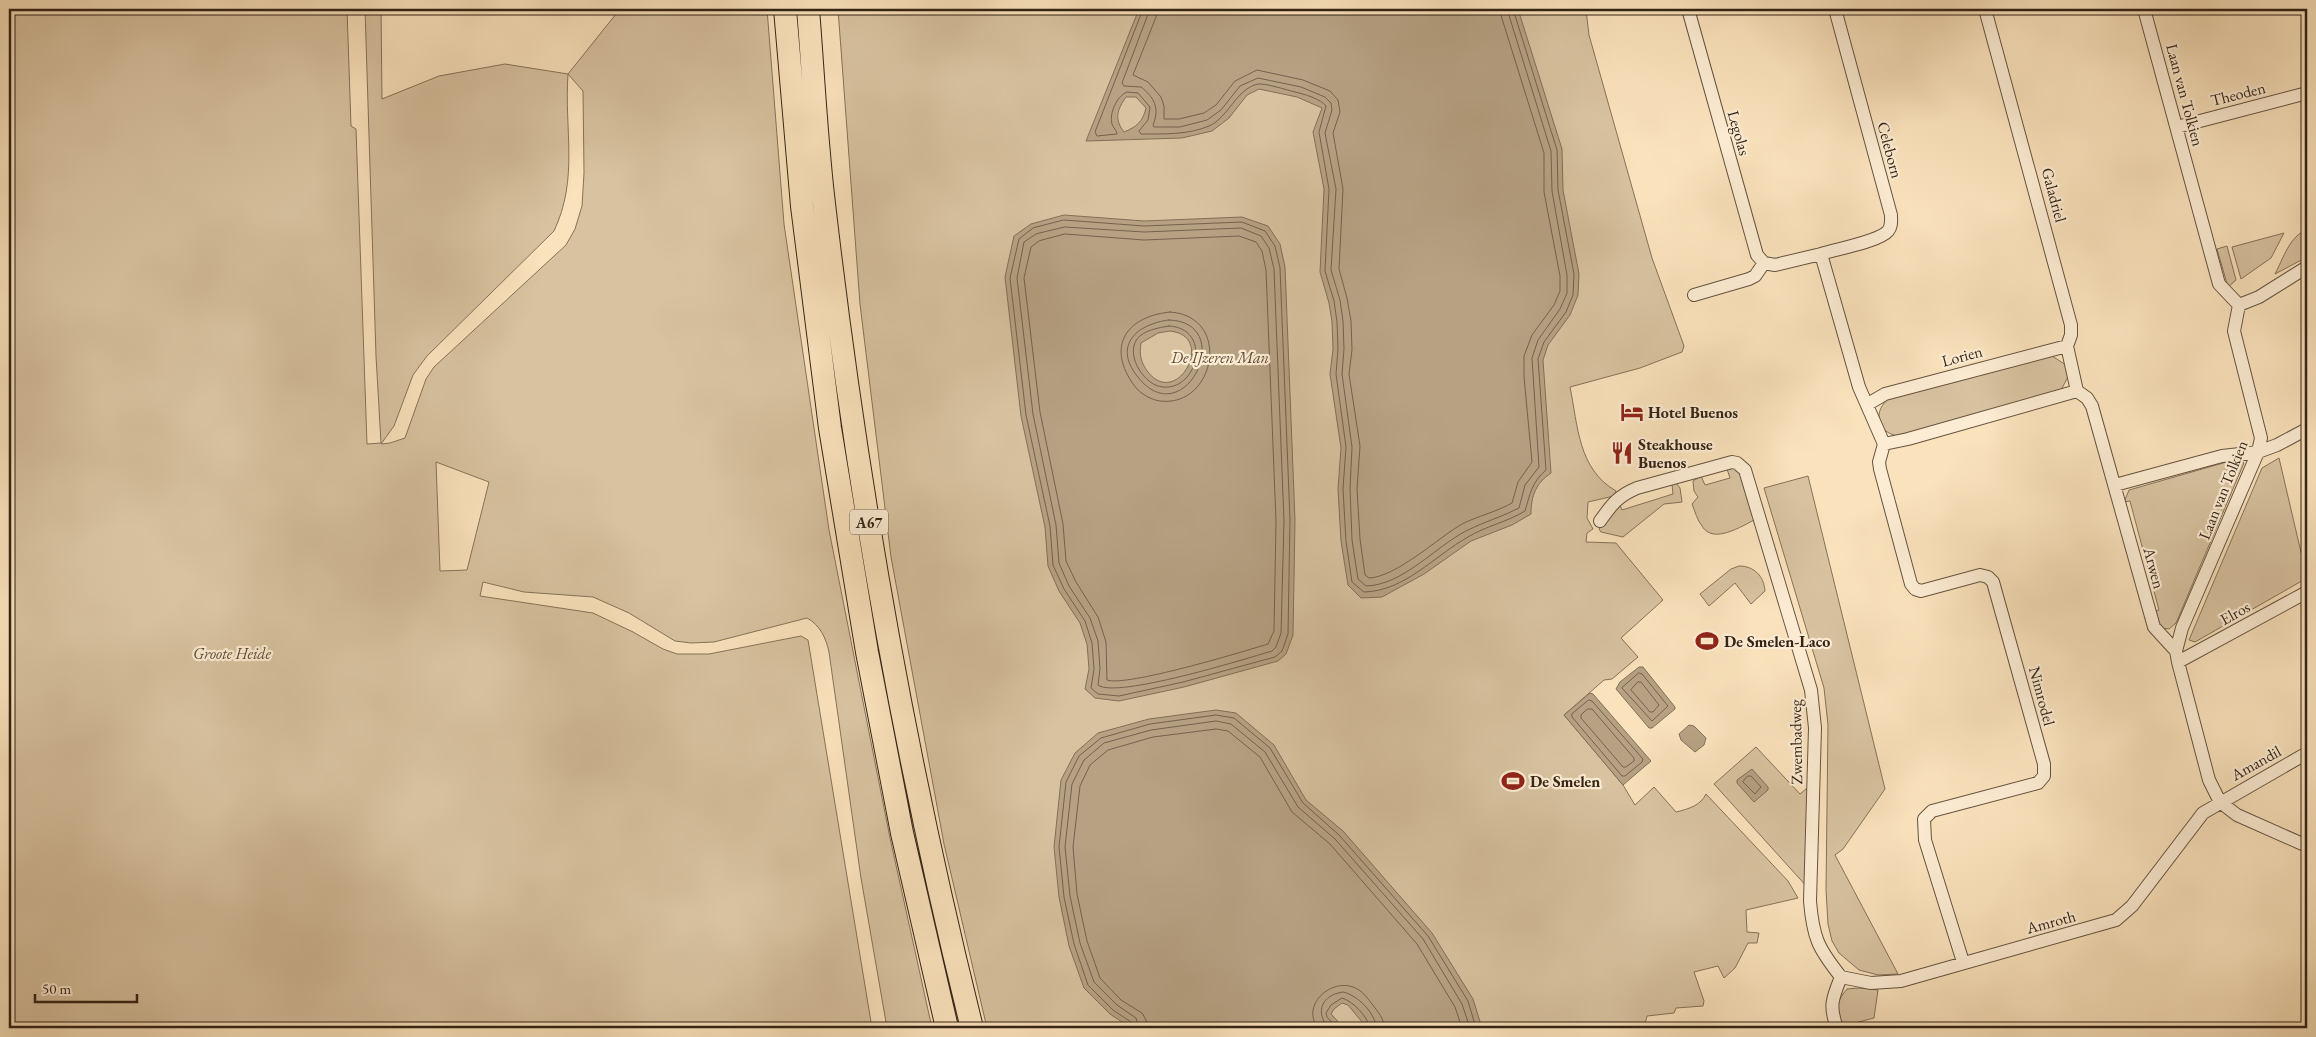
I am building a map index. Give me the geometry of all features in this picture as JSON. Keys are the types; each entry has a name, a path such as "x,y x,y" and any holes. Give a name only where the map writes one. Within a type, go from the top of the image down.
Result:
{"highway":[{"name":"A67","path":"785,9 802,206 830,428 878,709 902,833 947,1028"},
{"name":"A67","path":"808,9 823,194 854,430 889,644 947,929 972,1028"}],"street":[{"name":"Legolas","path":"1688,9 1754,246 1760,260 1764,263"},
{"name":"Celeborn","path":"1821,254 1877,237 1887,232 1891,225 1891,216 1835,9"},
{"name":"Galadriel","path":"1985,9 2071,325 2071,335 2067,346 2077,391"},
{"name":"Laan van Tolkien","path":"2144,9 2219,284 2239,305 2234,331 2261,438 2258,452 2182,628 2177,657 2209,780 2220,802 2237,815 2307,846"},
{"name":"Theoden","path":"2177,127 2307,93"},
{"path":"1694,295 1749,279 1755,276 1764,263 1775,265 1821,254 1859,387 1884,444 1908,439 2077,391"},
{"path":"2239,305 2259,297 2307,267"},
{"name":"Lorien","path":"1868,404 1885,394 2067,346"},
{"name":"Arwen","path":"2077,391 2087,398 2092,406 2154,627 2177,657"},
{"path":"2115,485 2222,456 2258,452 2277,445 2307,429"},
{"name":"Nimrodel","path":"1884,444 1879,462 1880,469 1911,584 1915,589 1921,591 1980,576 1988,577 1993,582 2044,764 2044,776 2038,783 1932,811 1924,819 1925,840 1964,962"},
{"name":"Zwembadweg","path":"1600,521 1614,502 1623,494 1637,488 1732,462 1737,462 1745,470 1812,690 1815,728 1810,901 1812,929 1817,943 1840,977"},
{"name":"Elros","path":"2177,657 2307,592"},
{"name":"Amandil","path":"2220,802 2307,753"},
{"name":"Amroth","path":"1840,977 1871,983 1901,981 2116,920 2132,906 2203,813 2220,802"},
{"path":"1837,1028 1831,1011 1832,998 1840,977"}],"green space":[{"name":"Groote Heide","path":"9,9 347,9 351,126 356,129 367,444 381,443 376,356 365,9 381,9 382,99 439,76 505,64 568,74 620,9 767,9 784,224 829,530 890,838 932,1028 887,1028 861,878 829,652 824,637 816,624 807,618 714,642 691,643 675,641 629,613 593,597 524,592 483,582 480,596 593,613 663,649 677,654 709,654 801,636 808,640 872,1028 9,1028","holes":["568,74 583,91 584,173 582,206 575,229 566,245 434,367 426,379 405,438 381,444 394,426 413,375 427,356 554,231 562,211 568,173","436,462 489,482 467,570 440,571"]},
{"name":"De IJzeren Man","path":"838,9 1586,10 1589,35 1652,258 1684,346 1682,352 1640,368 1570,387 1578,431 1587,459 1603,482 1616,491 1614,496 1588,502 1587,518 1593,529 1587,533 1586,542 1616,543 1663,600 1621,638 1638,657 1612,679 1604,680 1564,715 1623,785 1635,805 1654,787 1676,812 1694,806 1706,794 1788,881 1798,898 1746,910 1747,932 1759,933 1757,943 1748,943 1735,968 1724,978 1718,966 1694,972 1704,1001 1703,1006 1676,1008 1674,1013 1647,1016 1644,1028 987,1028 944,844 891,557 860,304"},
{"path":"2307,230 2307,257 2275,274 2292,242"},
{"path":"2284,233 2271,258 2241,279 2232,247"},
{"path":"2227,246 2236,280 2228,287 2217,249"},
{"path":"2052,356 2066,365 2069,375 2061,390 1898,436 1891,434 1881,426 1879,415 1884,403 1890,398"},
{"path":"2279,458 2307,578 2195,642 2189,640 2262,468"},
{"path":"2237,459 2244,463 2176,623 2169,629 2161,628 2155,611 2159,610 2130,501 2124,502 2129,490"},
{"path":"1734,468 1739,470 1756,519 1728,532 1713,534 1700,524 1696,515 1692,504 1698,497 1694,491 1693,481 1701,476 1705,485 1730,478 1727,469"},
{"path":"1808,476 1885,789 1843,849 1835,855 1898,974 1878,975 1859,970 1839,953 1832,941 1828,924 1826,890 1828,725 1824,688 1764,488"},
{"path":"1676,483 1680,488 1682,502 1664,504 1623,537 1601,532 1599,529 1620,505 1622,510 1673,494 1672,484"},
{"path":"1739,566 1754,570 1763,581 1765,591 1751,604 1735,583 1709,606 1700,594 1731,569"},
{"path":"1756,747 1800,794 1812,784 1809,889 1714,784"},
{"path":"1847,989 1878,990 1874,1018 1843,1026 1838,1011 1840,998"}],"water":[{"path":"1139,9 1518,9 1562,149 1563,190 1579,274 1578,295 1570,315 1548,345 1543,360 1551,473 1535,490 1531,514 1512,525 1471,541 1424,574 1382,597 1361,598 1348,585 1341,541 1338,489 1341,448 1330,374 1333,349 1332,322 1329,303 1320,272 1324,189 1313,132 1322,108 1297,97 1259,89 1247,95 1229,118 1212,131 1182,138 1086,141","holes":["1126,97 1136,97 1146,108 1145,113 1138,123 1124,132 1118,119 1120,106"]},
{"path":"1064,215 1144,221 1242,217 1268,226 1280,244 1285,267 1295,520 1293,635 1286,654 1278,661 1184,687 1119,701 1095,698 1085,689 1089,669 1087,644 1080,623 1059,591 1048,566 1045,527 1021,416 1005,277 1014,236 1031,224","holes":["1170,331 1184,336 1190,345 1191,356 1188,367 1180,377 1170,382 1159,381 1148,372 1141,359 1141,343 1158,333"]},
{"path":"1639,667 1643,667 1675,707 1652,728 1649,728 1616,689 1620,682"},
{"path":"1590,693 1593,694 1651,761 1623,785 1564,715"},
{"path":"1216,710 1236,713 1274,745 1306,800 1343,831 1432,933 1473,999 1482,1028 1367,1028 1348,1005 1342,1003 1331,1014 1344,1028 1131,1028 1110,1014 1084,988 1069,946 1059,897 1054,847 1061,780 1075,753 1098,733 1149,719"},
{"path":"1689,725 1694,726 1706,738 1704,745 1695,752 1681,740 1679,734"},
{"path":"1752,769 1768,787 1768,790 1754,802 1737,783 1737,780"}],"place":[{"name":"Hotel Buenos","path":"1632,412"},
{"name":"Steakhouse Buenos","path":"1622,453"},
{"name":"De Smelen-Laco","path":"1707,641"},
{"name":"De Smelen","path":"1513,781"}]}
